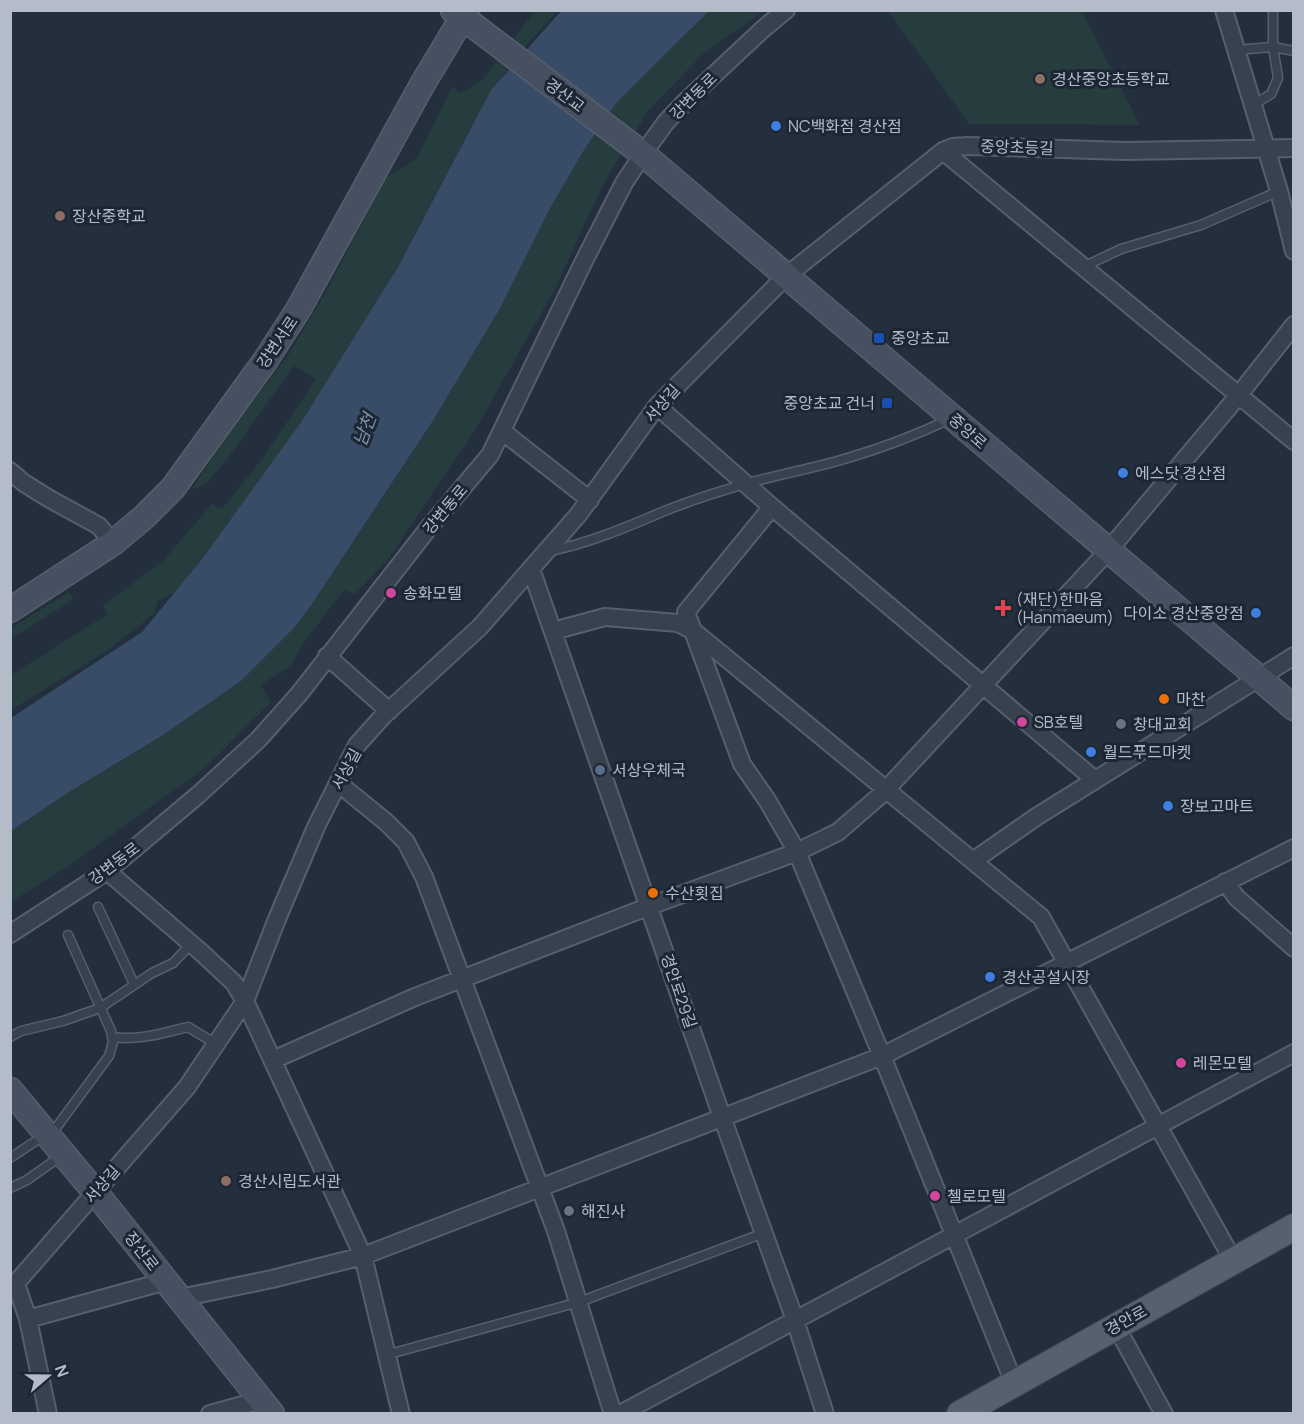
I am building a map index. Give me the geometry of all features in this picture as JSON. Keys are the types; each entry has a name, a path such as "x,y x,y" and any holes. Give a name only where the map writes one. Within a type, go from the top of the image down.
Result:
{"main road":[{"name":"경안로","path":"960,1413 1293,1227"}],"street":[{"name":"강변동로","path":"10,934 107,871 198,795 258,740 299,694 427,530 490,456 595,240 624,183 643,154 666,122 686,101 786,10"},
{"path":"1224,10 1266,148 1293,251"},
{"name":"경산교","path":"460,13 643,154"},
{"name":"강변서로","path":"10,610 113,543 173,488 265,361 298,310 460,13"},
{"name":"중앙초등길","path":"785,277 943,151 953,147 1125,151 1293,148"},
{"path":"943,151 1293,441"},
{"name":"중앙로","path":"643,154 1293,708"},
{"name":"서상길","path":"12,1284 187,1087 245,1001 285,898 316,827 357,745 389,711 480,627 590,500 657,406 785,277"},
{"path":"273,1060 415,997 797,852 838,832 886,790 1108,551 1238,396 1293,325"},
{"path":"657,406 772,507 1095,780"},
{"path":"502,431 590,500"},
{"path":"10,471 48,498 99,526 113,543"},
{"path":"772,507 686,612 742,764 767,800 797,852 1014,1383"},
{"name":"경안로29길","path":"531,569 795,1320 825,1413"},
{"path":"553,631 605,617 678,623 692,630 1041,917 1233,1260"},
{"path":"327,656 389,711"},
{"path":"973,861 1036,817 1293,656"},
{"path":"338,783 386,822 406,842 424,877 556,1231 613,1413"},
{"path":"28,1319 173,1290 272,1279 363,1257 882,1056 1293,848"},
{"path":"107,871 234,982 245,1001 363,1257 401,1413"},
{"path":"1225,882 1237,898 1293,948"},
{"path":"620,1413 1293,1053"},
{"name":"장산로","path":"10,1090 96,1192 266,1407"},
{"path":"12,1284 28,1319 48,1413"},
{"path":"1116,1326 1164,1413"},
{"path":"210,1413 266,1407"}],"lane":[{"path":"1253,105 1271,94 1278,78 1273,47 1273,10"},
{"path":"1236,50 1273,47 1293,51"},
{"path":"1083,267 1121,249 1202,225 1278,191"},
{"path":"546,552 574,546 746,484 850,457 917,434 953,418"},
{"path":"98,907 134,984"},
{"path":"10,1188 27,1180 109,1056 113,1042 68,935"},
{"path":"10,1037 21,1031 63,1021 100,1008 134,984 173,963 192,943"},
{"path":"112,1037 123,1039 188,1028 216,1044"},
{"path":"10,1158 53,1142"},
{"path":"386,1355 579,1302 764,1233"}],"green space":[{"path":"535,11 558,11 529,42 491,90 388,285 335,373 275,460 188,577 175,592 158,601 154,614 105,652 11,710 11,675 108,614 103,606 163,561 212,504 222,509 262,459 316,379 294,366 228,458 205,485 191,490 229,433 287,357 327,290 386,177 416,159 452,87 461,93 483,79"},
{"path":"709,11 764,11 704,53 648,111 603,185 555,289 474,432 387,561 355,594 344,590 305,641 290,666 261,685 271,702 205,768 64,869 11,902 11,831 69,792 163,735 241,681 294,628 434,419 499,310 549,210 584,150 617,102"},
{"path":"888,11 1082,11 1140,125 969,124"},
{"path":"69,592 74,599 11,639 11,628"}],"water":[{"name":"남천","path":"561,11 709,11 617,102 584,150 549,210 499,310 434,419 294,628 241,681 163,735 69,792 11,831 11,718 142,632 202,559 302,421 398,267 491,90"}],"place":[{"name":"경산중앙초등학교","path":"1040,79"},
{"name":"NC백화점 경산점","path":"776,126"},
{"name":"장산중학교","path":"60,216"},
{"name":"중앙초교","path":"879,338"},
{"name":"중앙초교 건너","path":"887,403"},
{"name":"에스닷 경산점","path":"1123,473"},
{"name":"송화모텔","path":"391,593"},
{"name":"(재단)한마음 (Hanmaeum)","path":"1003,608"},
{"name":"다이소 경산중앙점","path":"1256,613"},
{"name":"마찬","path":"1164,699"},
{"name":"SB호텔","path":"1022,722"},
{"name":"창대교회","path":"1121,724"},
{"name":"월드푸드마켓","path":"1091,752"},
{"name":"서상우체국","path":"600,770"},
{"name":"장보고마트","path":"1168,806"},
{"name":"수산횟집","path":"653,893"},
{"name":"경산공설시장","path":"990,977"},
{"name":"레몬모텔","path":"1181,1063"},
{"name":"경산시립도서관","path":"226,1181"},
{"name":"첼로모텔","path":"935,1196"},
{"name":"해진사","path":"569,1211"}]}
